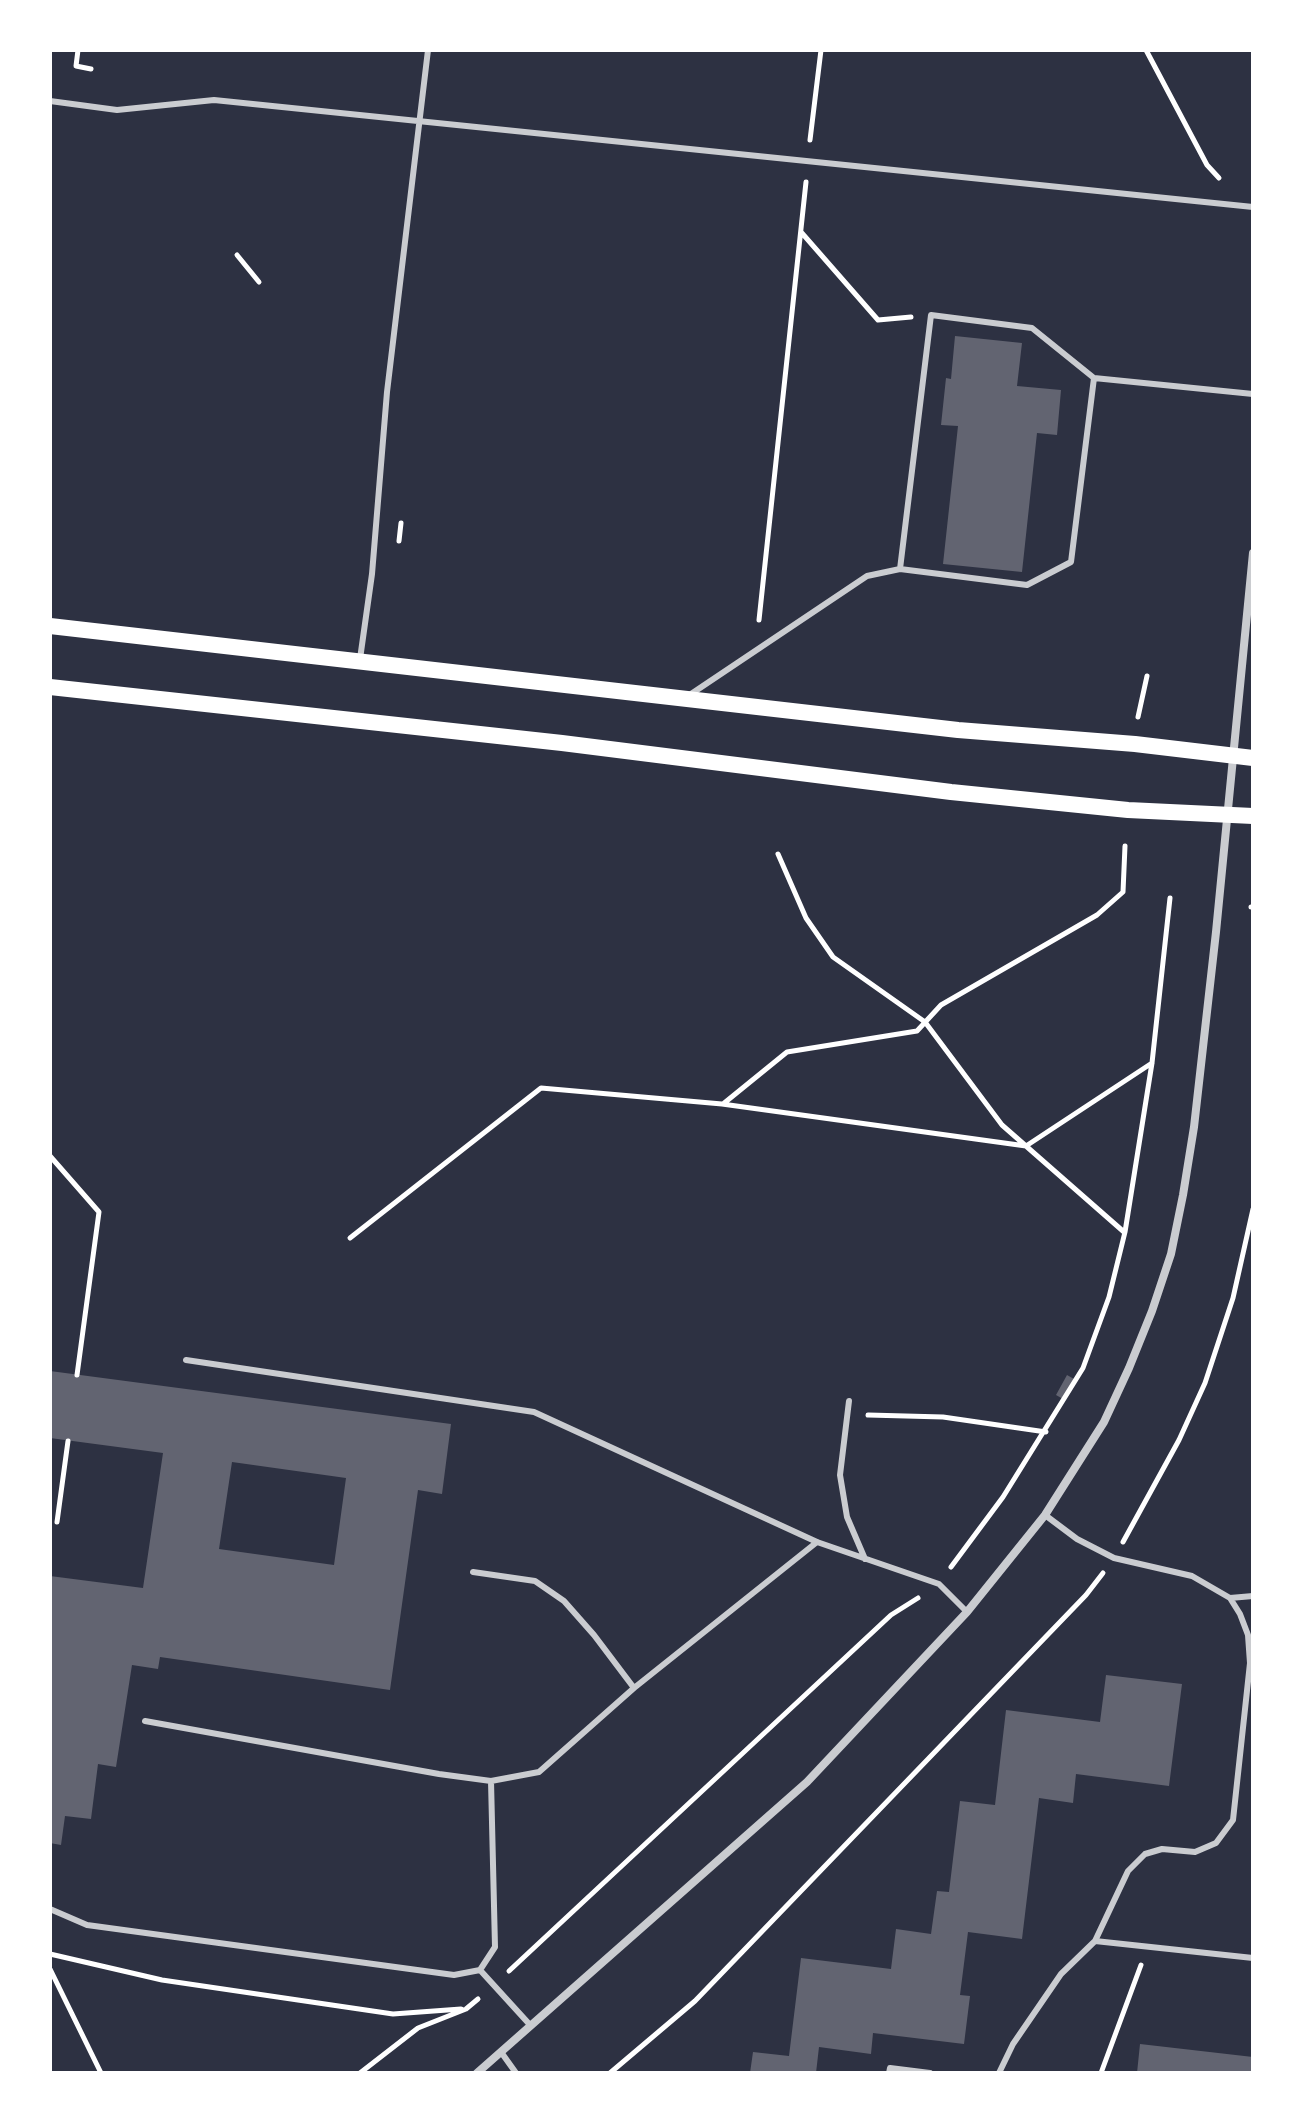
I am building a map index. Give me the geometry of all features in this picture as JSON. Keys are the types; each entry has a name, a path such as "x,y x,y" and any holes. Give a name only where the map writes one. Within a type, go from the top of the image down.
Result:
{"main road":[{"path":"50,626 958,730 1253,758"},
{"path":"50,687 578,745 951,792 1128,810 1253,816"}],"street":[{"path":"477,2073 807,1782 967,1612 1045,1515 1104,1422 1129,1368 1171,1254 1194,1127 1253,553"}],"lane":[{"path":"360,662 372,574 387,392 428,50"},
{"path":"50,101 117,110 214,100 1253,207"},
{"path":"900,569 931,315 1032,328 1094,378 1253,394"},
{"path":"685,698 867,576 900,569 1027,585 1071,562 1094,378"},
{"path":"186,1360 534,1412 817,1542 939,1584 967,1612"},
{"path":"849,1401 840,1475 847,1517 865,1559"},
{"path":"999,2073 1013,2044 1061,1974 1095,1941 1128,1871 1145,1854 1162,1849 1195,1852 1216,1843 1233,1820 1250,1663 1248,1635 1230,1598 1192,1576 1114,1558 1077,1539 1045,1515"},
{"path":"145,1721 491,1781 539,1772 634,1688 817,1542"},
{"path":"473,1572 535,1581 564,1601 634,1688"},
{"path":"1230,1598 1253,1596"},
{"path":"50,1909 87,1925 454,1975 480,1970 495,1947 491,1781"},
{"path":"1095,1941 1253,1958"},
{"path":"480,1970 531,2026"},
{"path":"501,2052 516,2073"},
{"path":"889,2073 890,2068 930,2073"}],"path":[{"path":"78,50 76,66 91,69"},
{"path":"1146,50 1207,165 1219,178"},
{"path":"759,620 800,232 878,320 931,315"},
{"path":"237,255 259,282"},
{"path":"399,541 401,523"},
{"path":"1138,717 1147,676"},
{"path":"722,1104 787,1052 917,1031 941,1005 1097,915 1123,892 1125,846"},
{"path":"778,854 806,918 833,957 925,1022 1002,1125 1125,1232"},
{"path":"939,1584 1046,1432 1083,1368 1109,1297 1125,1232 1152,1063 1170,898"},
{"path":"350,1238 541,1088 722,1104 1026,1146 1152,1063"},
{"path":"50,1156 99,1212 77,1375"},
{"path":"610,2073 695,2001 800,1895 1086,1595 1114,1558 1179,1440 1205,1383 1233,1298 1253,1209"},
{"path":"848,1415 943,1417 1046,1432"},
{"path":"57,1522 68,1441"},
{"path":"360,2073 418,2028 466,2009 902,1608"},
{"path":"1101,2073 1148,1947"},
{"path":"50,1954 162,1980 393,2014 466,2009"},
{"path":"50,1969 101,2073"}],"building":[{"path":"955,336 1022,343 1017,386 1061,390 1057,435 1037,433 1022,572 943,564 958,426 941,425 946,378 951,379"},
{"path":"50,1371 451,1424 442,1494 418,1490 390,1690 160,1657 158,1669 132,1665 116,1767 98,1764 91,1819 65,1816 61,1845 50,1843 50,1576 143,1588 163,1453 50,1438","holes":["232,1462 346,1478 334,1565 219,1549"]},
{"path":"1067,1375 1074,1379 1063,1399 1056,1395"},
{"path":"1106,1675 1182,1684 1169,1786 1076,1774 1073,1803 1039,1798 1022,1939 968,1932 960,1995 970,1996 964,2044 873,2033 871,2054 819,2047 816,2073 750,2073 753,2052 789,2056 801,1958 891,1969 896,1929 931,1934 937,1891 949,1892 960,1801 995,1805 1006,1710 1100,1722"},
{"path":"1140,2044 1253,2057 1253,2073 1137,2073"}]}
